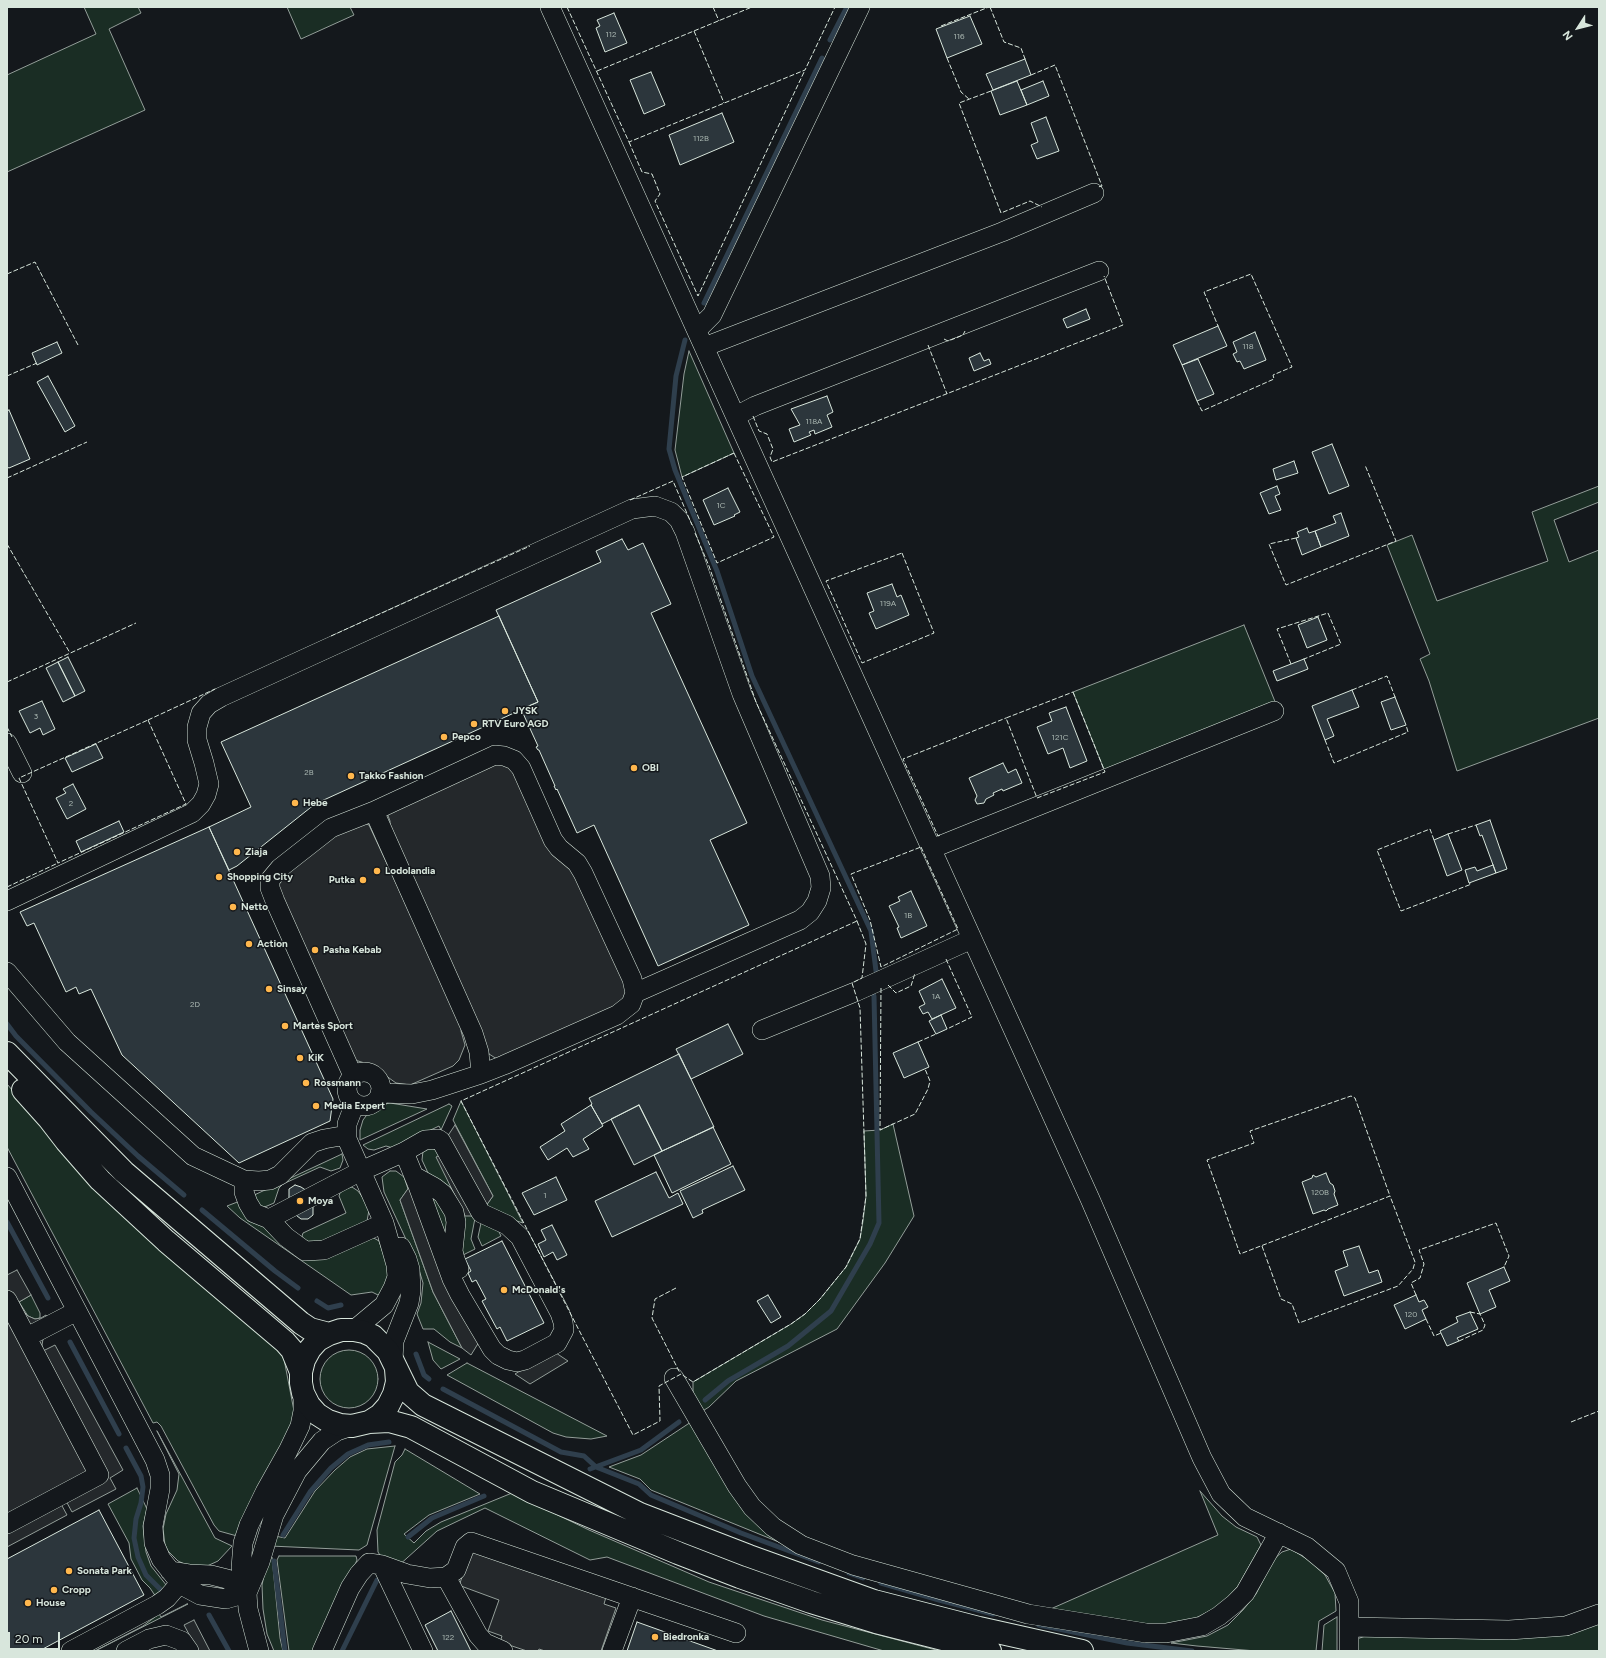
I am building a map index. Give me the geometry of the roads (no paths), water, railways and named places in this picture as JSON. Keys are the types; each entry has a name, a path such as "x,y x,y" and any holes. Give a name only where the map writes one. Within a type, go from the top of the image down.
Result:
{"main road":[{"path":"7,1053 124,1172 301,1323 310,1328 329,1334"},
{"path":"7,1072 100,1180 166,1241 285,1342 292,1350 301,1372 303,1393 309,1405 317,1414 328,1421 340,1425 389,1421 411,1427 532,1492 740,1577 811,1602 990,1651"},
{"path":"301,1372 304,1360 310,1349 318,1340 329,1334 341,1330 354,1330 373,1336 385,1347 408,1392 424,1405 640,1514 749,1556 874,1600 979,1628 1082,1651"},
{"path":"360,1424 380,1415 388,1406 394,1394 397,1382 395,1364"}],"street":[{"path":"550,7 1090,1199 1202,1458 1221,1494 1245,1516 1307,1547 1336,1571 1349,1602 1349,1651"},
{"path":"700,339 860,7"},
{"path":"700,339 1002,232 1094,193"},
{"path":"736,416 755,406 1099,271"},
{"path":"7,901 192,813 202,804 209,784 197,740 197,727 201,713 209,704 221,696 632,509 655,506 671,512 679,520 685,532 742,694 820,876 821,888 817,901 810,912 800,920 635,993"},
{"path":"931,849 1274,711"},
{"path":"7,743 22,773"},
{"path":"354,1076 275,901 270,888 270,880 280,868 331,828 374,811 495,755 504,756 514,760 521,768 553,840 559,848 577,863 583,873 632,979 635,993 631,1004 617,1015 481,1074 432,1090 412,1094 380,1093"},
{"path":"374,811 473,1033 479,1052 481,1074"},
{"path":"762,1030 855,992 972,939"},
{"path":"7,972 67,1042 193,1156 222,1171 244,1180 270,1180 280,1175 312,1143 324,1139 347,1135"},
{"path":"362,1072 372,1074 380,1082 380,1093 378,1098 370,1106 364,1106 355,1103 347,1093 349,1082 354,1076 362,1072"},
{"path":"354,1330 384,1305 397,1277 396,1265 384,1223 347,1139 347,1124 355,1103"},
{"path":"269,1219 361,1171 404,1152 425,1140 438,1139 441,1141 481,1213 507,1225 520,1237 560,1313 564,1330 557,1343 525,1360 517,1362 508,1360 498,1355 490,1346 460,1295 452,1278 404,1152"},
{"path":"414,1176 438,1191 449,1203 454,1212 456,1222 456,1238 453,1251 455,1259 494,1338 490,1346"},
{"path":"7,1177 155,1460 160,1475 160,1489 153,1526 154,1543 161,1559 185,1587 200,1595 226,1599 247,1593"},
{"path":"244,1180 244,1192 254,1213 269,1219 286,1238 305,1251 324,1250 384,1223"},
{"path":"384,1223 407,1259 411,1280 409,1303 394,1341 395,1364"},
{"path":"7,1300 99,1475 7,1524"},
{"path":"27,1337 76,1311"},
{"path":"674,1378 737,1486 752,1508 773,1527 801,1545 853,1565 1028,1614 1146,1633 1166,1633 1202,1626 1224,1612 1245,1593 1279,1533"},
{"path":"259,1651 248,1609 247,1593 241,1568 242,1549 249,1525 300,1426 303,1410 303,1393"},
{"path":"247,1593 260,1562 274,1515 297,1471 322,1442 337,1431 360,1424"},
{"path":"322,1651 350,1588 359,1574 370,1563 382,1565 407,1574 430,1578 446,1577 456,1570 468,1543 474,1542 736,1633"},
{"path":"211,1575 231,1561 242,1549"},
{"path":"382,1565 423,1651"},
{"path":"175,1577 189,1574 211,1575 227,1579 247,1593"},
{"path":"71,1651 157,1606 167,1598 175,1577"},
{"path":"446,1577 478,1635 485,1643 503,1651"},
{"path":"612,1651 632,1597"},
{"path":"1349,1627 1509,1630 1566,1626 1599,1614"},
{"path":"126,1651 149,1639 166,1635 182,1641 189,1651"}],"waterway":[{"path":"830,40 847,7"},
{"path":"704,303 822,58"},
{"path":"685,340 676,376 669,449 675,470 717,571 752,676 871,931 876,971"},
{"path":"705,1400 728,1381 788,1346 831,1311 870,1244 879,1223 874,996"},
{"path":"7,1024 16,1036 91,1112 138,1156 184,1195"},
{"path":"202,1210 275,1271 298,1288"},
{"path":"7,1222 48,1298"},
{"path":"317,1301 328,1308 341,1305"},
{"path":"70,1342 119,1434"},
{"path":"416,1354 424,1375 429,1379"},
{"path":"443,1389 561,1452 584,1456 596,1467 639,1484 651,1495 741,1533 819,1562"},
{"path":"590,1469 641,1450 679,1422"},
{"path":"283,1535 310,1492 331,1468 348,1454 368,1445 389,1442"},
{"path":"126,1448 141,1476 143,1487 141,1503 136,1519 134,1538 138,1557 146,1575 161,1590"},
{"path":"408,1537 432,1518 484,1496"},
{"path":"274,1561 285,1651"},
{"path":"849,1573 863,1578"},
{"path":"342,1651 377,1580"},
{"path":"881,1583 993,1614"},
{"path":"209,1615 229,1651"},
{"path":"1039,1625 1127,1643 1192,1651"}],"place":[{"name":"JYSK","path":"505,711"},
{"name":"RTV Euro AGD","path":"474,724"},
{"name":"Pepco","path":"444,737"},
{"name":"OBI","path":"634,768"},
{"name":"Takko Fashion","path":"351,776"},
{"name":"Hebe","path":"295,803"},
{"name":"Ziaja","path":"237,852"},
{"name":"Lodolandia","path":"377,871"},
{"name":"Shopping City","path":"219,877"},
{"name":"Putka","path":"363,880"},
{"name":"Netto","path":"233,907"},
{"name":"Action","path":"249,944"},
{"name":"Pasha Kebab","path":"315,950"},
{"name":"Sinsay","path":"269,989"},
{"name":"Martes Sport","path":"285,1026"},
{"name":"KiK","path":"300,1058"},
{"name":"Rossmann","path":"306,1083"},
{"name":"Media Expert","path":"316,1106"},
{"name":"Moya","path":"300,1201"},
{"name":"McDonald's","path":"504,1290"},
{"name":"Sonata Park","path":"69,1571"},
{"name":"Cropp","path":"54,1590"},
{"name":"House","path":"28,1603"},
{"name":"Biedronka","path":"655,1637"}]}
